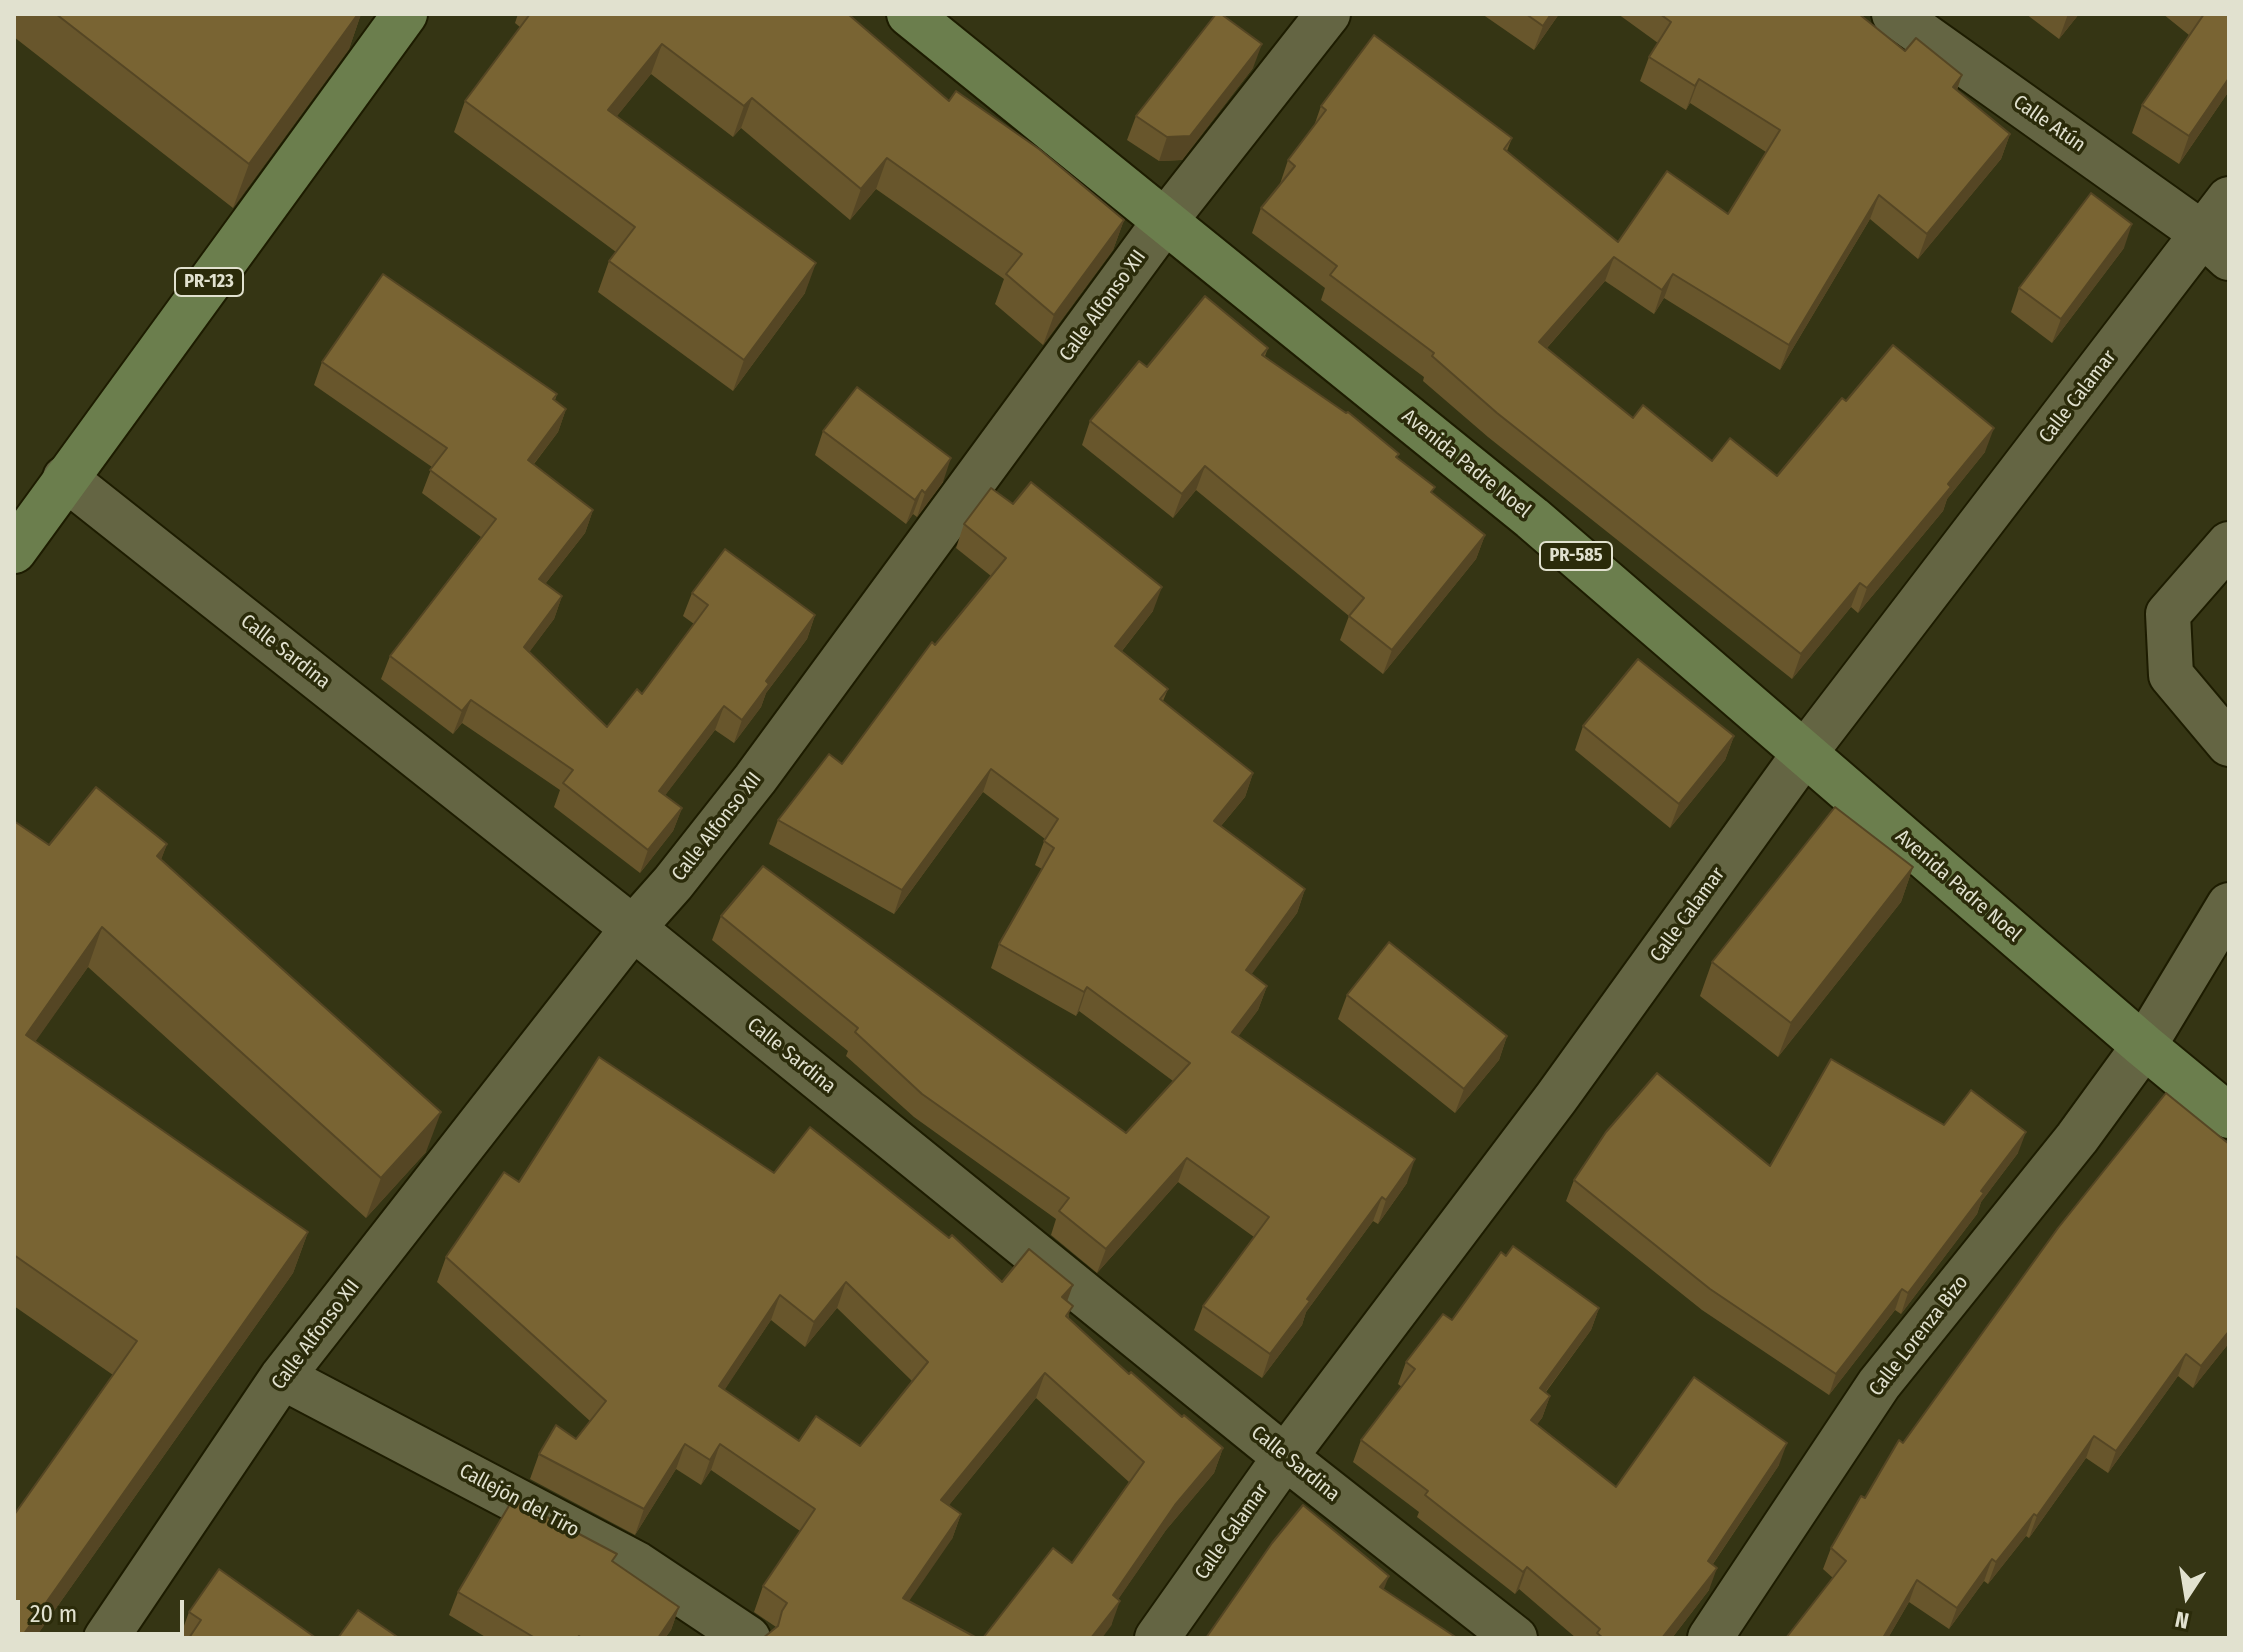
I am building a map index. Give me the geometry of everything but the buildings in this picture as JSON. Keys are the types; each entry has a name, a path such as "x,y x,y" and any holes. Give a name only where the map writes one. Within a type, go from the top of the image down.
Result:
{"main road":[{"name":"PR-123","path":"14,551 405,14"},
{"name":"Avenida Padre Noel","path":"909,14 1532,518 2229,1116"}],"street":[{"name":"Calle Alfonso XII","path":"106,1638 282,1377 633,928 673,883 755,779 1165,221 1328,14"},
{"name":"Calle Atún","path":"1894,14 2216,246"},
{"name":"Calle Calamar","path":"1157,1638 1285,1457 1556,1098 1804,754 2216,246 2229,199"},
{"name":"Calle Sardina","path":"65,478 633,928 1285,1457 1515,1638"},
{"path":"2229,544 2168,614 2171,675 2229,744"},
{"name":"Calle Lorenza Bizo","path":"1710,1638 1879,1384 2077,1138 2144,1046 2229,905"},
{"name":"Callejón del Tiro","path":"282,1377 637,1564 748,1638"}]}
